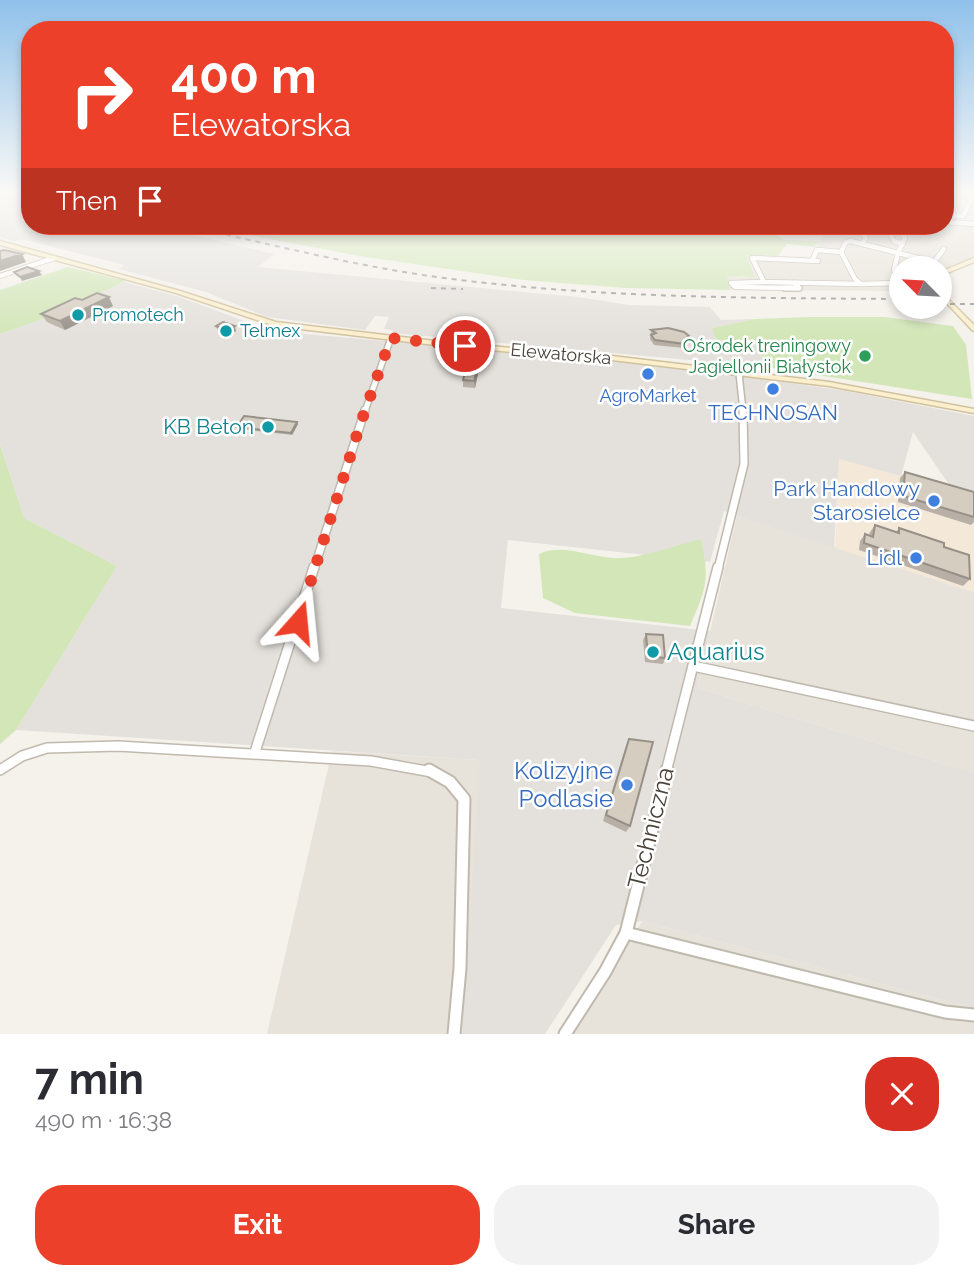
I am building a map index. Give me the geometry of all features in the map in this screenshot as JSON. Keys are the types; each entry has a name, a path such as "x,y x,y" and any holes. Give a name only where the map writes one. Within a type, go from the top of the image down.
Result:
{"street":[{"path":"841,252 847,242"},
{"path":"854,242 934,262 944,249"},
{"path":"799,285 798,280 732,283 735,287 900,283 894,273 896,253 902,243 899,242"},
{"name":"Elewatorska","path":"0,243 178,292 264,322 391,338 597,356 829,384 974,409"},
{"path":"763,280 752,258 754,257 815,260 817,250 841,252"},
{"path":"841,252 855,279 861,284"},
{"path":"0,276 54,258"},
{"path":"952,269 974,260"},
{"path":"799,285 811,289"},
{"path":"952,306 974,329"},
{"path":"255,752 360,425 391,338"},
{"name":"Techniczna","path":"565,1034 605,972 626,933 744,464 745,435 739,373"},
{"path":"693,666 974,726"},
{"path":"0,770 22,756 47,748 118,746 255,752 371,761 427,769 450,782 464,799 460,968 454,1034"},
{"path":"626,933 945,1012 974,1015"}],"shaded area":[{"path":"34,242 224,242 274,254 258,267 578,297 629,305 710,307 721,320 755,319 712,328 716,340 757,342 766,367 392,333 393,330 384,329 389,317 375,316 365,330 267,317 206,292 119,269 125,265"},
{"path":"819,242 974,242 974,256 952,265 952,256 889,256 889,291 730,290 726,276 754,277 746,255 811,257"},
{"path":"124,282 180,297 271,331 603,360 733,375 846,391 974,416 974,497 948,483 913,432 901,476 839,459 834,548 724,511 710,562 508,540 501,608 710,631 697,688 974,773 974,1008 642,921 616,925 545,1034 462,1034 480,760 16,730 117,566 24,518 0,444 0,334 54,315"},
{"path":"839,458 974,497 974,592 835,548"},
{"path":"737,515 974,592 974,773 697,688"},
{"path":"332,751 481,760 462,1034 267,1034"},
{"path":"642,921 974,1008 974,1034 573,1034"}],"green space":[{"path":"287,242 819,242 814,247 787,244 778,256 746,255 755,277 727,276 730,290 625,288 524,280 359,256"},
{"path":"68,267 126,281 54,315 0,334 0,290"},
{"name":"Ośrodek treningowy Jagiellonii Białystok","path":"885,317 953,326 966,345 972,399 766,367 757,342 716,340 712,328 755,319"},
{"path":"0,444 24,518 117,566 16,730 0,744"},
{"path":"701,539 705,584 690,626 575,613 543,598 539,554 559,550 611,558 630,557"}],"building":[{"path":"0,251 22,254 0,261"},
{"path":"27,267 39,271 20,277 14,272"},
{"path":"97,293 109,297 60,321 41,314 75,298 82,300"},
{"path":"223,322 235,326 228,331 216,326"},
{"path":"668,328 689,336 685,339 685,344 655,340 651,335 656,333 651,330"},
{"path":"468,361 479,362 474,381 463,380"},
{"name":"KB Beton","path":"244,416 297,422 291,433 237,427"},
{"name":"Park Handlowy Starosielce","path":"905,472 974,492 974,517 903,496"},
{"name":"Lidl","path":"875,525 899,533 899,528 944,543 944,547 969,555 970,579 864,543 865,534 873,537"},
{"path":"646,634 663,635 665,658 648,656"},
{"name":"Kolizyjne Podlasie","path":"629,739 653,742 630,826 606,815"}],"railway":[{"path":"259,242 385,269 508,285 676,296 889,299"},
{"path":"431,288 463,289"},
{"path":"952,304 974,304"}],"place":[{"name":"Promotech","path":"78,315"},
{"name":"Telmex","path":"226,331"},
{"name":"Ośrodek treningowy Jagiellonii Białystok","path":"865,356"},
{"name":"AgroMarket","path":"648,374"},
{"name":"TECHNOSAN","path":"773,389"},
{"name":"KB Beton","path":"268,427"},
{"name":"Park Handlowy Starosielce","path":"934,501"},
{"name":"Lidl","path":"916,558"},
{"name":"Aquarius","path":"653,652"},
{"name":"Kolizyjne Podlasie","path":"627,785"}],"route":[{"path":"298,622 360,425 391,338 465,346"}]}
